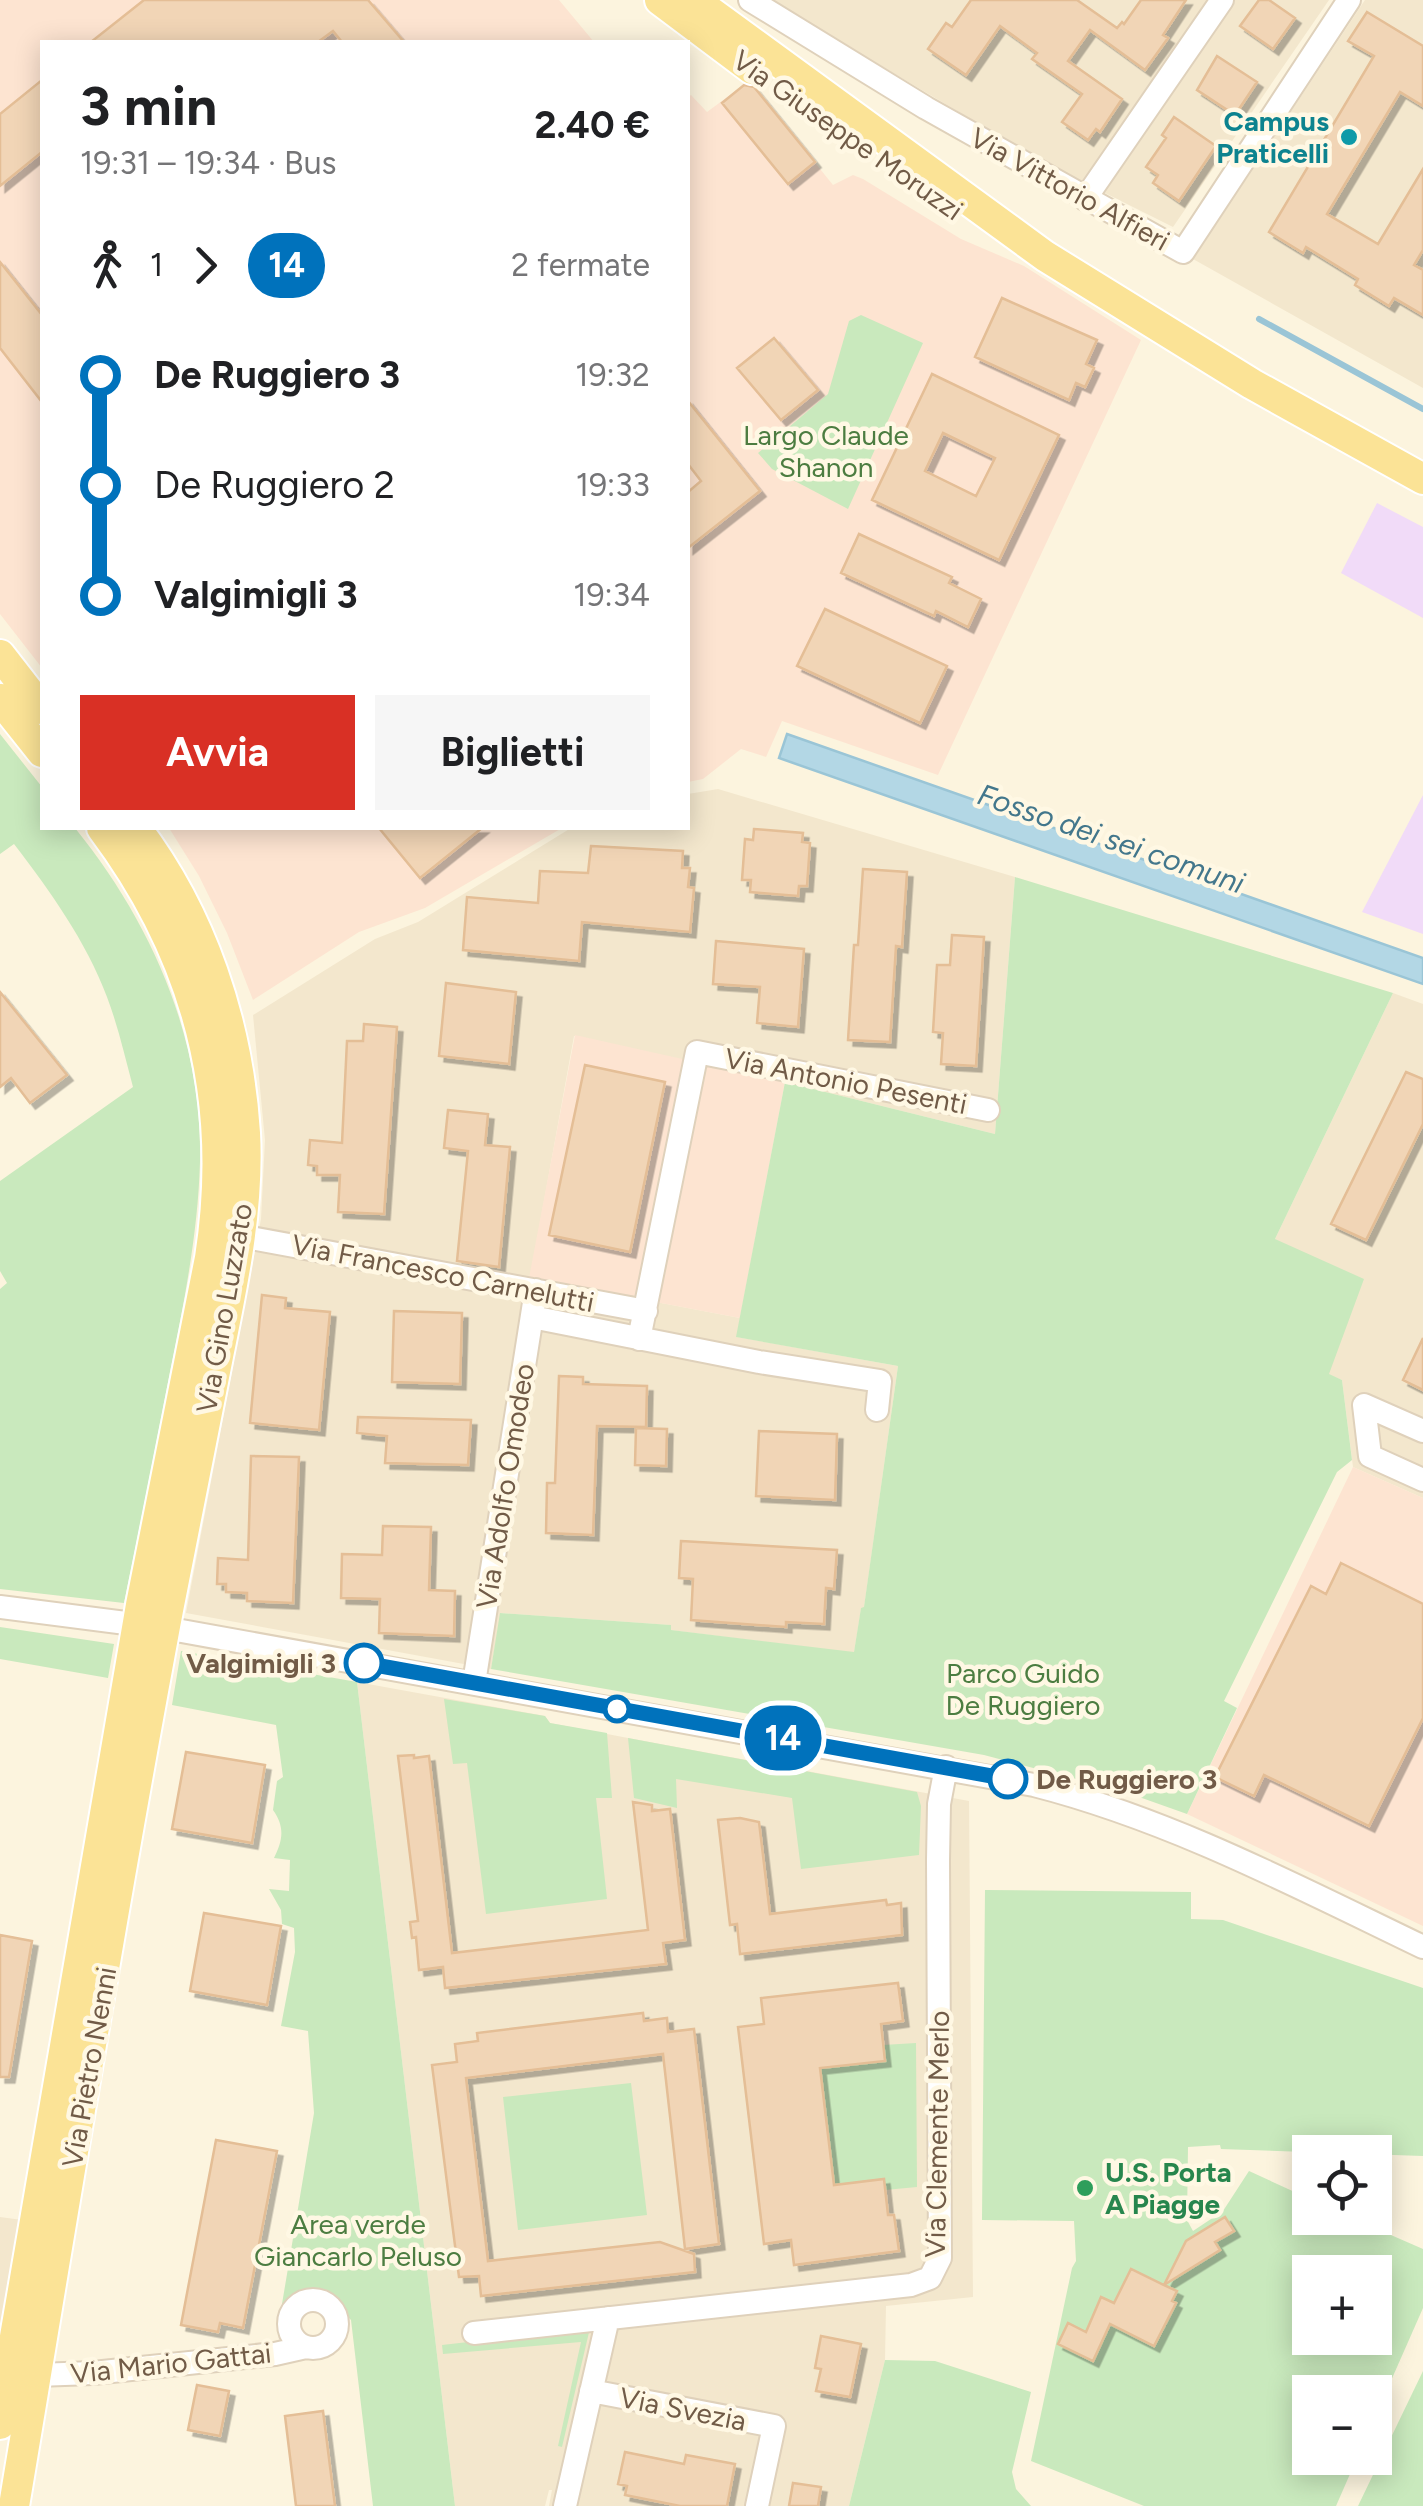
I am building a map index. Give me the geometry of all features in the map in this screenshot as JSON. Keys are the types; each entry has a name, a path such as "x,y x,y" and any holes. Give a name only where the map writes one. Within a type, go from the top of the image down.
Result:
{"main road":[{"name":"Via Giuseppe Moruzzi","path":"660,0 929,194 976,223 1045,256"},
{"name":"Via Giuseppe Moruzzi","path":"694,0 1045,256 1252,384 1423,479"},
{"path":"0,655 40,706"},
{"path":"0,699 40,749"},
{"name":"Via Gino Luzzato","path":"103,830 145,890 183,969 208,1056 218,1140 210,1258 152,1625"},
{"name":"Via Gino Luzzato","path":"137,830 171,882 213,972 239,1078 245,1135 240,1236 152,1625"},
{"name":"Via Pietro Nenni","path":"14,2506 152,1625"},
{"name":"Via Pietro Nenni","path":"0,2424 152,1625"}],"street":[{"name":"Via Vittorio Alfieri","path":"750,0 926,108 1183,252 1349,0"},
{"path":"1085,198 1222,0"},
{"name":"Via Antonio Pesenti","path":"639,1339 697,1052 988,1110"},
{"name":"Via Francesco Carnelutti","path":"240,1236 646,1311"},
{"name":"Via Adolfo Omodeo","path":"474,1683 536,1290"},
{"name":"Via Francesco Carnelutti","path":"532,1318 880,1381 877,1410"},
{"path":"1423,1431 1364,1404 1370,1456 1423,1480"},
{"path":"0,1607 152,1625 1034,1785 1129,1812 1423,1947"},
{"name":"Via Clemente Merlo","path":"474,2333 911,2285 935,2273 940,2258 938,1841 946,1767"},
{"name":"Via Svezia","path":"565,2506 608,2318"},
{"name":"Via Mario Gattai","path":"36,2375 93,2373 306,2348"},
{"name":"Via Svezia","path":"591,2390 774,2426 757,2506"}],"shaded area":[{"path":"0,0 559,0 592,40 40,40 40,665 0,614"},
{"path":"770,0 1329,0 1173,227 1045,163"},
{"path":"1365,0 1423,0 1423,388 1193,259"},
{"path":"749,81 833,185 853,175 863,179 961,239 1024,266 1141,340 938,775 782,721 766,757 741,749 703,779 690,782 690,96 707,112"},
{"path":"1377,503 1423,527 1423,618 1341,573"},
{"path":"718,789 1015,877 995,1134 785,1082 574,1036 530,1278 740,1318 737,1337 898,1366 864,1608 854,1653 670,1630 670,1625 501,1613 491,1669 186,1613 261,1219 265,1140 253,1015 375,939 418,922 568,830 690,830 690,794"},
{"path":"1423,795 1423,934 1362,912"},
{"path":"170,830 559,830 425,908 359,932 253,1000 199,876"},
{"path":"1393,993 1423,1004 1423,1498 1353,1467 1342,1380 1329,1375 1275,1239"},
{"path":"575,1035 785,1082 740,1318 529,1278"},
{"path":"1353,1467 1423,1498 1423,1926 1187,1814"},
{"path":"357,1682 545,1716 550,1723 969,1801 973,2297 886,2306 885,2360 849,2506 549,2506 549,2490 545,2506 455,2506"},
{"path":"0,2217 22,2220 0,2337"}],"green space":[{"name":"Largo Claude Shanon","path":"861,315 923,343 848,509 772,469 758,453 828,394 849,321"},
{"path":"0,734 40,784 40,830 76,830 127,902 167,984 192,1071 199,1116 200,1162 193,1241 124,1603 0,1589 0,1289 7,1283 0,1271 0,1181 133,1087 107,997 78,936 14,844 0,854"},
{"name":"Parco Guido De Ruggiero","path":"1015,877 1393,993 1275,1239 1364,1279 1329,1374 1342,1380 1352,1460 1337,1472 1224,1701 1237,1708 1187,1814 1125,1792 984,1755 491,1669 500,1613 671,1625 671,1630 854,1652 864,1607 898,1366 736,1337 785,1082 995,1134"},
{"path":"0,1627 114,1644 108,1678 0,1659"},
{"name":"Area verde Giancarlo Peluso","path":"181,1651 357,1682 455,2506 373,2506 351,2320 322,2296 306,2296 288,2308 282,2304 314,2113 308,2031 281,2026 295,1952 294,1928 282,1924 281,1910 269,1889 289,1891 290,1860 274,1858 281,1834 273,1810 277,1781 283,1777 276,1725 172,1705"},
{"path":"444,1699 545,1716 550,1723 607,1733 612,1798 596,1798 607,1899 486,1914 467,1763 453,1764"},
{"path":"628,1738 917,1792 921,1806 919,1855 801,1869 792,1798 676,1779 677,1808 634,1798"},
{"name":"U.S. Porta A Piagge","path":"985,1890 1191,1892 1191,1919 1223,1920 1423,1988 1423,2156 1392,2155 1392,2135 1292,2135 1292,2151 1221,2149 1220,2145 1188,2147 1187,2220 1193,2231 1223,2211 1249,2171 1292,2191 1292,2235 1391,2235 1423,2249 1423,2308 1392,2378 1392,2375 1292,2375 1292,2475 1350,2475 1336,2506 1144,2506 1031,2461 1076,2261 1074,2221 982,2220"},
{"path":"916,2043 917,2187 885,2190 834,2185 820,2068 884,2061 883,2045"},
{"path":"631,2083 647,2215 518,2230 503,2097"},
{"path":"590,2328 562,2447 558,2446 581,2342 443,2354 442,2345"},
{"path":"885,2360 935,2361 1031,2392 1012,2472 1016,2489 1031,2506 849,2506"},
{"path":"1423,2371 1423,2506 1358,2506 1373,2475 1392,2475 1392,2435"}],"water":[{"path":"787,734 1423,958 1423,984 779,758"}],"building":[{"path":"144,0 368,0 402,40 340,40 333,31 321,40 94,40"},
{"path":"971,0 1077,0 1117,28 1141,0 1186,0 1163,35 1168,38 1145,70 1090,30 1068,61 1122,99 1100,132 1096,129 1088,140 1062,122 1082,94 1032,59 1037,53 1000,26 966,75 928,49 946,23 952,27"},
{"path":"1259,0 1269,0 1295,18 1273,49 1240,26"},
{"name":"Campus Praticelli","path":"1367,12 1423,46 1423,106 1400,92 1327,214 1378,244 1423,169 1423,250 1414,265 1423,270 1423,315 1394,298 1389,306 1355,285 1358,279 1306,247 1303,253 1269,232 1374,56 1348,41"},
{"path":"1217,56 1257,82 1235,115 1197,90"},
{"path":"40,82 40,154 0,186 0,114"},
{"path":"744,85 754,87 815,162 788,184 722,103"},
{"path":"1174,117 1216,146 1179,201 1153,183 1158,175 1146,167 1166,138 1162,135"},
{"path":"0,262 40,312 40,399 0,348"},
{"path":"1002,298 1097,340 1086,364 1094,368 1085,387 1076,383 1069,400 975,357"},
{"path":"774,338 818,390 781,420 737,368"},
{"path":"932,374 1059,435 999,560 872,500","holes":["943,433 995,458 976,496 925,471"]},
{"path":"690,404 760,491 690,546 690,490 701,481 690,467"},
{"path":"859,534 952,577 949,583 981,599 968,627 936,611 934,616 841,573"},
{"path":"825,609 947,666 920,723 797,666"},
{"path":"754,829 803,833 802,842 810,843 807,886 799,886 798,896 750,892 751,880 742,880 745,839 753,840"},
{"path":"381,830 480,830 420,878"},
{"path":"591,846 683,851 682,868 690,868 688,887 694,888 690,932 582,922 579,961 463,950 467,897 538,903 540,871 588,873"},
{"path":"863,869 907,872 902,947 896,946 890,1042 848,1040"},
{"path":"952,935 984,937 976,1066 941,1064 943,1033 933,1032 937,965 950,965"},
{"path":"716,941 804,949 798,1027 757,1023 760,987 713,984"},
{"path":"446,983 516,992 509,1064 439,1056"},
{"path":"0,992 67,1075 30,1103 11,1078 0,1087"},
{"path":"364,1024 397,1027 384,1214 338,1212 340,1175 317,1175 317,1166 308,1165 310,1140 342,1143 347,1041 363,1041"},
{"path":"585,1065 665,1082 630,1252 549,1235"},
{"path":"1406,1072 1423,1079 1423,1124 1366,1240 1331,1224"},
{"path":"448,1110 488,1114 485,1145 510,1147 499,1267 457,1261 468,1151 444,1148"},
{"path":"262,1295 286,1298 285,1308 330,1312 319,1430 250,1423"},
{"path":"394,1311 462,1313 460,1384 392,1382"},
{"path":"1423,1338 1423,1390 1403,1380"},
{"path":"559,1376 583,1377 583,1384 647,1386 646,1427 597,1426 593,1535 546,1533 547,1483 555,1483"},
{"path":"358,1417 471,1420 468,1465 385,1463 387,1436 357,1433"},
{"path":"636,1428 667,1429 666,1466 635,1465"},
{"path":"759,1431 837,1434 835,1500 756,1496"},
{"path":"251,1456 299,1457 293,1603 247,1601 247,1593 226,1592 226,1584 217,1584 218,1558 248,1560"},
{"path":"383,1526 431,1527 429,1590 455,1591 454,1636 379,1633 380,1599 341,1598 342,1554 382,1555"},
{"path":"681,1541 837,1550 834,1589 826,1588 824,1624 786,1622 786,1627 691,1620 693,1579 679,1578"},
{"path":"1341,1563 1423,1604 1423,1718 1369,1826 1264,1775 1254,1796 1215,1777 1311,1586 1326,1594"},
{"path":"186,1752 265,1765 252,1843 172,1829"},
{"path":"398,1756 429,1756 452,1953 648,1930 633,1802 652,1805 652,1811 670,1809 685,1940 663,1943 666,1964 445,1988 443,1967 419,1970 416,1937 412,1938 410,1922 418,1921"},
{"path":"740,1818 759,1822 770,1914 886,1900 887,1905 901,1903 902,1935 740,1954 737,1924 730,1925 718,1820"},
{"path":"204,1913 281,1926 267,2005 190,1991"},
{"path":"0,1935 32,1941 9,2077 0,2077"},
{"path":"898,1983 903,2021 881,2024 885,2061 820,2068 834,2185 884,2179 888,2215 894,2215 899,2251 794,2265 791,2240 764,2244 738,2027 764,2024 761,1998"},
{"path":"643,2013 644,2021 667,2018 668,2032 694,2029 719,2244 685,2249 663,2054 466,2078 488,2261 660,2242 694,2254 695,2272 481,2296 479,2276 459,2277 432,2065 457,2062 455,2044 478,2041 477,2033"},
{"path":"216,2140 277,2151 243,2328 220,2323 218,2332 181,2325"},
{"path":"1225,2217 1234,2231 1215,2242 1220,2250 1164,2285 1186,2241"},
{"path":"1131,2269 1177,2291 1172,2301 1176,2303 1154,2346 1110,2324 1093,2361 1058,2344 1068,2323 1086,2332 1101,2297 1114,2303"},
{"path":"821,2336 861,2344 850,2397 816,2391 821,2369 815,2368"},
{"path":"197,2385 229,2391 220,2436 188,2430"},
{"path":"323,2411 335,2506 296,2506 285,2416"},
{"path":"625,2452 684,2464 686,2455 735,2464 727,2506 680,2506 625,2495 627,2486 618,2484"},
{"path":"793,2483 821,2487 818,2506 789,2506"}],"waterway":[{"path":"1259,319 1423,409"}],"bus line":[{"name":"14","path":"364,1663 1008,1779"}],"place":[{"name":"Campus Praticelli","path":"1349,137"},
{"name":"Valgimigli 3","path":"364,1663"},
{"name":"De Ruggiero 3","path":"1008,1779"},
{"name":"U.S. Porta A Piagge","path":"1085,2188"}],"water label":[{"name":"Fosso dei sei comuni","path":"1111,839"}]}
